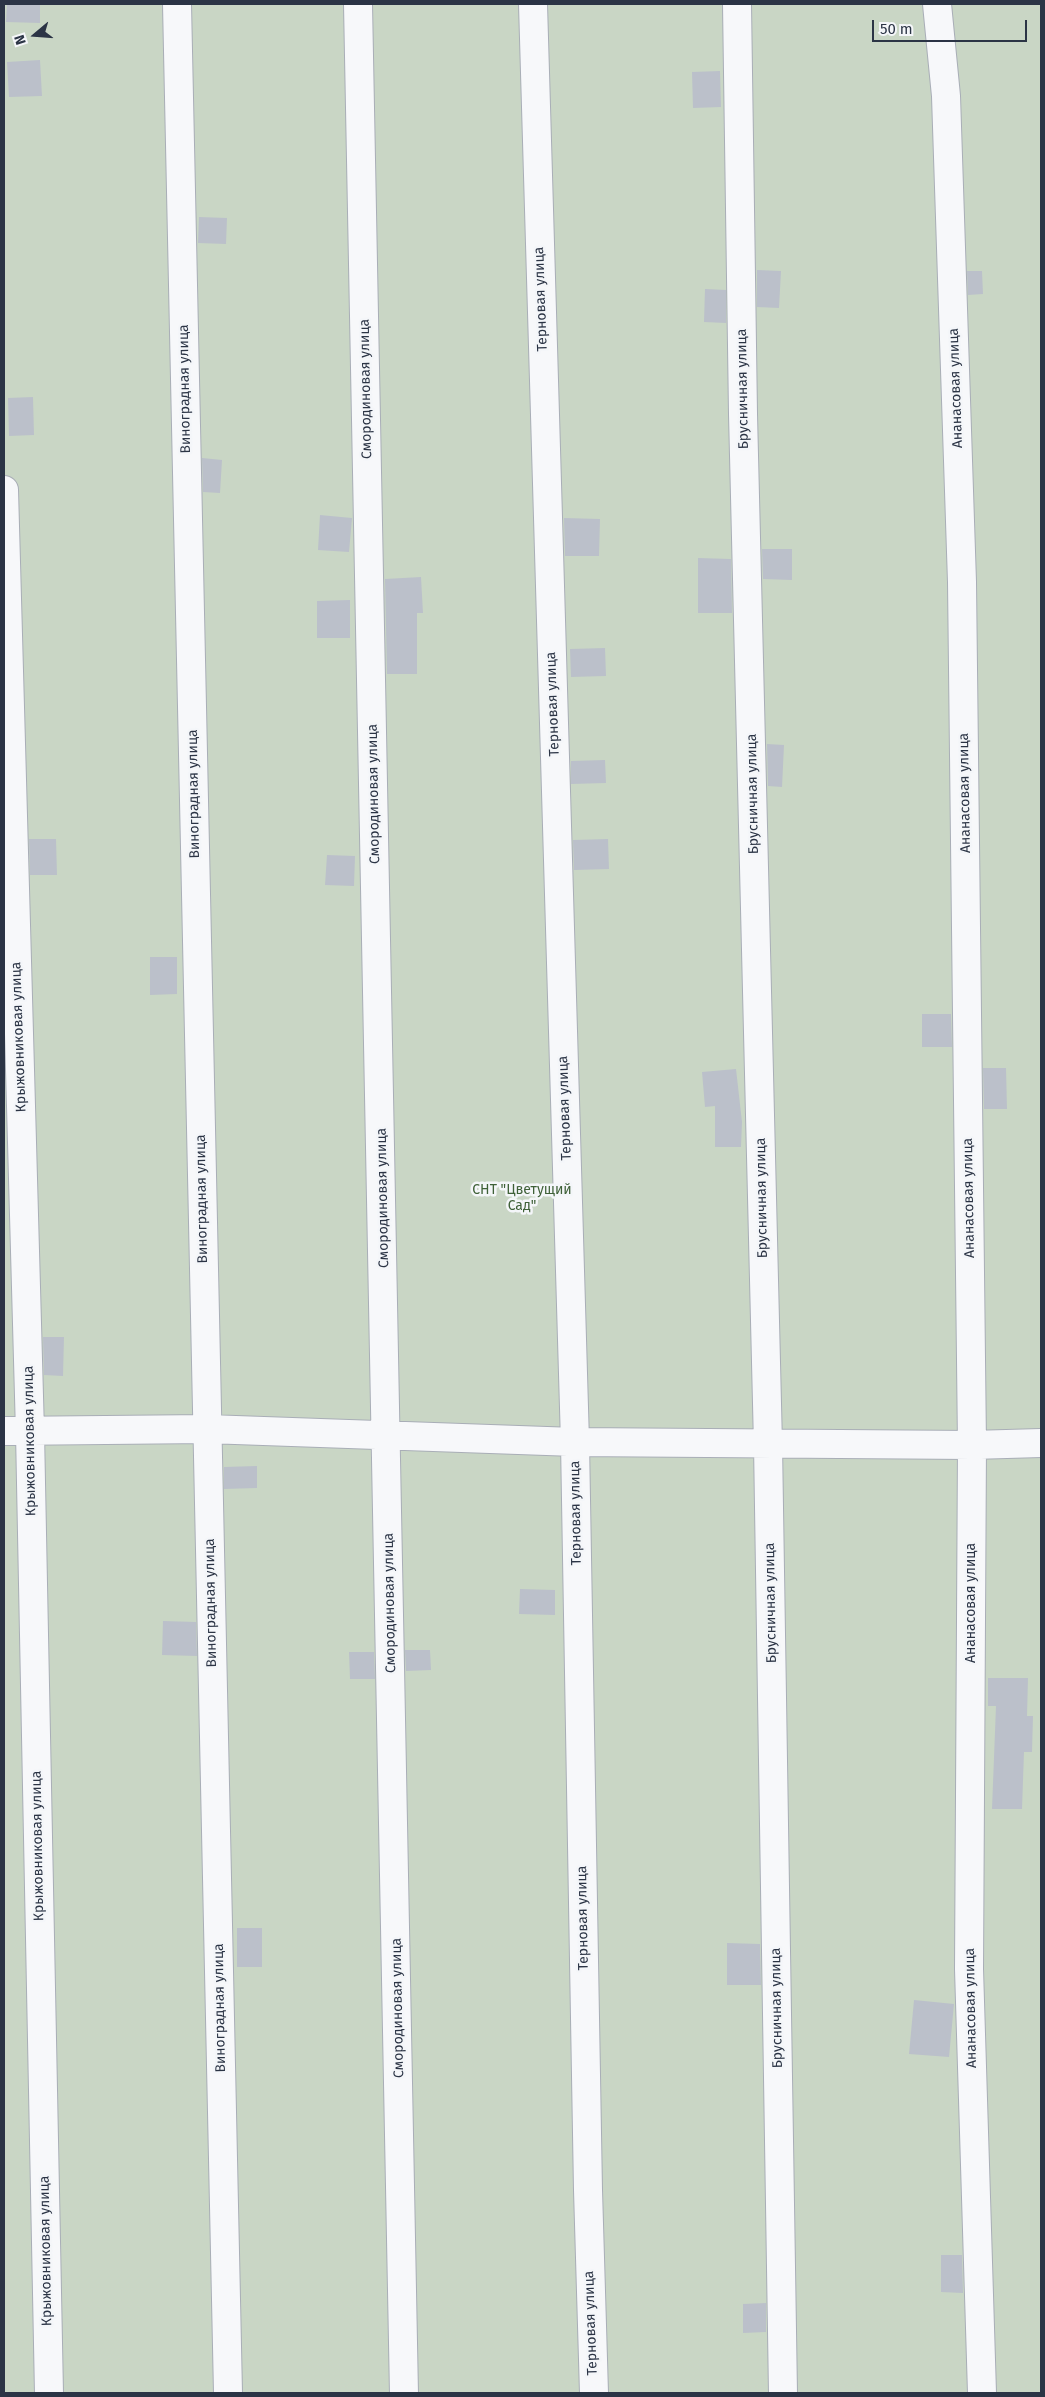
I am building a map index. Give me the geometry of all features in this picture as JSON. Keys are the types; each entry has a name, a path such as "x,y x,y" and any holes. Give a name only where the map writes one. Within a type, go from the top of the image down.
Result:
{"street":[{"name":"Виноградная улица","path":"177,4 228,2393"},
{"name":"Смородиновая улица","path":"358,4 388,1436 404,2393"},
{"name":"Терновая улица","path":"533,4 575,1442 588,2190 594,2393"},
{"name":"Брусничная улица","path":"737,4 743,414 768,1444 783,2393"},
{"name":"Ананасовая улица","path":"938,4 946,96 962,582 972,1445 969,1968 982,2393"},
{"name":"Крыжовниковая улица","path":"4,490 17,1431 49,2393"},
{"path":"17,1431 207,1429 575,1442 972,1445 1041,1443"}],"green space":[{"name":"СНТ \"Цветущий Сад\"","path":"4,4 1041,4 1041,2393 4,2393"}],"building":[{"path":"7,4 40,4 40,23 6,22"},
{"path":"40,60 42,96 9,97 7,62"},
{"path":"720,71 721,107 693,108 692,72"},
{"path":"199,217 227,218 226,244 198,243"},
{"path":"757,270 781,271 779,308 757,307"},
{"path":"967,271 982,271 983,294 968,295"},
{"path":"705,289 726,290 726,323 704,322"},
{"path":"33,397 34,435 9,436 8,398"},
{"path":"202,458 222,460 220,493 203,492"},
{"path":"320,515 352,518 349,552 318,550"},
{"path":"564,518 600,519 599,556 565,556"},
{"path":"762,549 792,549 792,580 763,579"},
{"path":"698,558 731,559 732,613 698,613"},
{"path":"421,577 423,613 417,613 417,674 387,674 385,579"},
{"path":"350,600 350,638 317,638 317,601"},
{"path":"605,648 606,676 571,677 570,649"},
{"path":"767,744 784,745 782,787 768,786"},
{"path":"605,760 606,783 571,784 571,761"},
{"path":"29,839 56,839 57,875 30,875"},
{"path":"608,839 609,869 574,870 573,840"},
{"path":"327,855 355,856 354,886 325,885"},
{"path":"150,957 177,957 177,994 150,995"},
{"path":"922,1014 951,1014 952,1047 922,1047"},
{"path":"983,1068 1006,1068 1007,1109 984,1109"},
{"path":"736,1069 742,1122 741,1147 715,1147 715,1106 705,1107 702,1072"},
{"path":"43,1337 64,1337 63,1376 44,1375"},
{"path":"257,1466 257,1488 224,1489 224,1467"},
{"path":"520,1589 555,1590 555,1615 519,1614"},
{"path":"163,1621 196,1622 197,1656 162,1655"},
{"path":"405,1650 430,1650 431,1670 406,1671"},
{"path":"349,1652 374,1652 375,1679 350,1679"},
{"path":"988,1678 1028,1678 1027,1716 1033,1716 1032,1752 1024,1752 1022,1809 992,1809 996,1706 988,1706"},
{"path":"237,1928 262,1928 262,1967 237,1967"},
{"path":"727,1943 760,1944 761,1985 727,1985"},
{"path":"914,2000 954,2004 949,2057 909,2054"},
{"path":"941,2255 962,2255 963,2293 941,2292"},
{"path":"766,2303 766,2332 743,2333 743,2304"}]}
